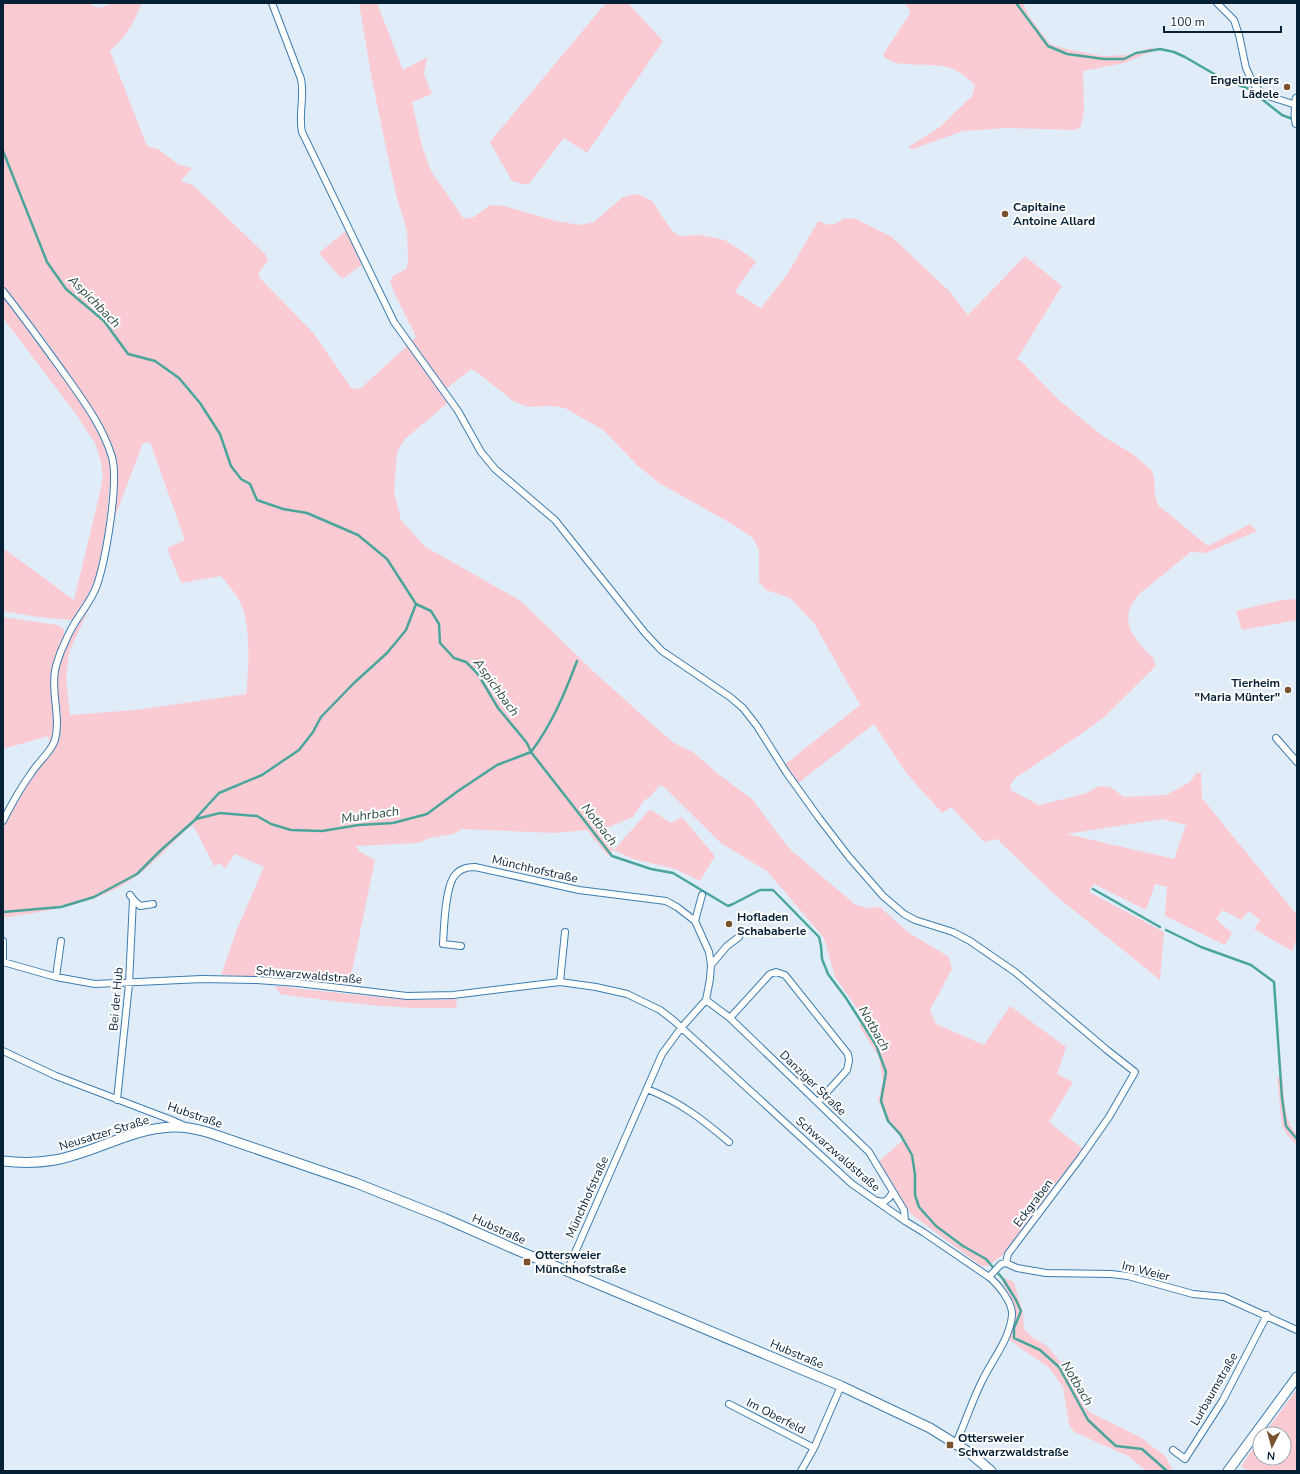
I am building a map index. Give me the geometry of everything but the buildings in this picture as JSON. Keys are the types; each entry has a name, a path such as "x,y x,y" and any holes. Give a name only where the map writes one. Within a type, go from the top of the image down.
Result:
{"main road":[{"path":"1296,102 1296,120"},
{"name":"Neusatzer Straße","path":"3,1161 26,1163 55,1160 79,1154 147,1130 167,1127 189,1128"},
{"name":"Hubstraße","path":"189,1128 210,1133 356,1183 444,1218 842,1386 920,1423 956,1443 970,1452 991,1471"},
{"path":"1228,1471 1297,1377"}],"street":[{"name":"Eckgraben","path":"272,3 302,79 303,88 300,122 302,132 394,322 458,412 481,452 495,469 554,520 645,633 662,651 730,697 743,708 757,726 786,772 819,818 849,857 883,896 904,914 915,920 953,932 970,941 1015,972 1135,1072 1109,1118 1008,1254 1003,1264"},
{"path":"1217,3 1234,20 1239,35 1246,68 1253,83 1262,94 1296,102"},
{"path":"3,291 34,331 83,400 100,429 112,457 114,472 112,502 102,567 97,586 86,608 73,626 61,652 55,671 57,727 54,741 48,752 35,767 17,794 3,821"},
{"path":"1276,738 1297,762"},
{"name":"Münchhofstraße","path":"461,946 443,944 450,886 454,877 461,870 467,867 475,867 579,890 666,901 677,907 695,921 709,952 711,965 706,1000 681,1028 662,1054 567,1271"},
{"path":"695,921 702,895"},
{"name":"Bei der Hub","path":"117,1100 129,984 132,897 140,906 153,904"},
{"path":"560,982 565,932"},
{"path":"711,965 727,946 739,937"},
{"path":"3,941 3,962"},
{"path":"56,977 61,941"},
{"name":"Schwarzwaldstraße","path":"3,962 56,977 95,984 129,984 202,979 257,980 298,983 407,996 453,995 560,982 596,987 627,994 660,1010 852,1184 905,1221 991,1275 1006,1296 1012,1314 1006,1336 982,1381 956,1443"},
{"path":"730,1018 770,974 776,972 785,975 848,1054 849,1061 847,1070 818,1102"},
{"name":"Danziger Straße","path":"706,1000 730,1018 869,1152 904,1210 905,1221"},
{"name":"Hubstraße","path":"3,1051 56,1076 189,1128"},
{"path":"647,1089 668,1097 684,1106 708,1124 728,1142"},
{"path":"877,1201 884,1202 893,1192"},
{"path":"991,1275 1003,1264"},
{"name":"Im Weier","path":"1003,1264 1046,1273 1111,1274 1128,1276 1193,1294 1224,1297 1297,1330"},
{"name":"Lurbaumstraße","path":"1173,1450 1185,1459 1223,1400 1267,1316"},
{"name":"Im Oberfeld","path":"802,1471 842,1386"},
{"name":"Im Oberfeld","path":"729,1404 814,1448"}],"shaded area":[{"path":"116,2 142,3 129,29 110,51 147,146 158,149 179,165 192,168 181,181 194,186 266,255 268,260 259,273 259,277 314,334 352,389 361,388 407,346 449,402 405,439 397,452 394,492 401,520 424,546 521,601 593,671 674,743 693,752 718,774 752,799 793,852 856,905 869,908 880,907 908,932 949,957 952,969 930,1010 936,1024 984,1045 1010,1006 1066,1047 1057,1074 1073,1082 1049,1122 1084,1150 1004,1254 988,1266 981,1266 911,1214 879,1161 903,1140 886,1120 878,1099 883,1082 879,1057 859,1026 864,1018 835,977 824,938 767,871 722,844 664,787 660,785 649,798 644,800 633,817 604,829 614,850 608,856 587,830 554,833 462,829 453,834 430,838 418,843 356,846 359,851 375,860 349,986 303,979 221,975 237,929 264,867 235,854 225,868 219,863 214,866 193,825 142,872 127,883 110,892 76,904 3,918 3,829 22,792 51,752 59,731 60,713 56,683 61,658 68,642 93,600 69,652 66,679 70,715 136,710 246,694 248,672 248,636 241,604 221,576 181,583 167,548 185,540 150,442 143,443 113,522 117,489 117,467 103,428 90,405 44,338 3,286 3,3 89,3 96,7 102,7"},
{"path":"359,3 377,3 403,70 427,57 424,74 432,94 412,102 422,146 431,171 464,219 474,217 490,205 504,206 556,221 580,225 594,222 623,197 637,194 652,201 672,231 680,236 700,235 725,240 756,261 735,292 761,308 788,273 818,221 831,225 844,218 856,219 892,237 949,291 968,315 1025,256 1062,286 1017,359 1021,361 1060,401 1104,437 1133,454 1152,471 1155,495 1158,505 1208,546 1250,524 1257,531 1206,553 1191,552 1139,594 1132,604 1128,621 1134,637 1154,659 1155,667 1104,717 1014,779 1010,786 1012,791 1039,805 1084,794 1100,786 1110,787 1124,797 1166,795 1190,782 1196,773 1201,773 1202,798 1297,915 1297,938 1292,951 1254,929 1260,920 1249,911 1241,920 1223,910 1216,919 1232,933 1225,945 1165,916 1167,887 1155,884 1146,910 1094,884 1089,892 1164,932 1160,980 1055,895 997,839 984,842 951,807 942,813 907,774 874,724 797,784 784,765 860,705 814,623 790,598 766,590 759,582 759,550 753,538 732,524 659,483 638,466 603,430 565,408 551,406 528,407 513,401 471,369 445,390 409,343 416,337 390,281 393,276 406,269 408,261 407,231 397,198 372,80","holes":["1162,819 1186,825 1174,859 1067,834"]},
{"path":"606,3 628,3 663,41 587,153 564,138 528,185 512,181 490,142"},
{"path":"904,3 1023,3 1029,16 1050,44 1066,49 1102,56 1128,55 1153,47 1153,51 1124,63 1083,71 1084,111 1081,126 1076,130 1008,128 963,131 913,149 908,147 940,127 972,96 975,86 964,76 952,69 935,65 902,64 894,62 883,55 909,15 910,10"},
{"path":"347,230 362,265 342,279 319,253"},
{"path":"3,294 91,418 103,442 109,460 111,475 101,561 95,581 78,615 71,620 38,617 3,611 3,548 74,600 103,477 101,462 95,443 76,414 3,318"},
{"path":"1297,599 1297,620 1242,630 1236,611 1281,600"},
{"path":"3,617 57,625 63,628 64,637 53,669 52,681 54,722 50,743 48,736 3,749"},
{"path":"650,809 671,823 682,817 715,856 700,881 675,869 633,859 614,850"},
{"path":"275,986 385,998 414,1000 457,999 456,1008 390,1007 280,994"},
{"path":"1277,1077 1282,1078 1285,1108 1289,1122 1297,1134 1297,1145 1287,1135 1282,1126"},
{"path":"1005,1278 1014,1282 1023,1313 1024,1329 1032,1337 1047,1346 1059,1360 1074,1371 1077,1378 1078,1391 1085,1408 1091,1413 1140,1437 1166,1457 1173,1471 1147,1471 1128,1456 1074,1432 1069,1424 1063,1387 1049,1368 1008,1339 1013,1321 1014,1309 1011,1297 1002,1281"},
{"path":"1297,1389 1297,1471 1249,1471 1241,1466 1252,1450 1252,1466 1292,1466 1292,1426 1270,1426"}],"waterway":[{"path":"1016,3 1048,46 1067,54 1104,59 1124,59 1136,53 1160,49 1174,52 1221,78 1249,89 1282,115 1295,120"},
{"name":"Notbach","path":"3,151 47,262 66,289 104,321 128,354 155,361 179,378 200,403 220,434 231,466 241,479 250,484 257,500 283,509 307,513 358,535 387,559 416,604 431,611 439,624 440,643 454,658 466,662 478,674 498,708 527,743 531,752 612,856 651,869 673,873 728,906 760,890 773,890 819,937 822,959 828,974 846,998 876,1045 886,1072 881,1101 888,1121 900,1134 912,1155 915,1175 915,1195 919,1207 936,1226 963,1246 986,1259 1003,1279 1021,1311 1014,1328 1014,1338 1040,1350 1059,1367 1088,1420 1116,1446 1142,1449 1167,1471"},
{"name":"Muhrbach","path":"196,818 219,793 262,775 299,750 313,732 321,717 354,683 387,653 406,630 416,604"},
{"path":"531,752 539,741 557,708 577,661"},
{"name":"Muhrbach","path":"3,912 61,907 94,897 137,874 196,819 220,813 257,816 271,824 291,830 322,831 359,825 393,823 427,814 497,765 531,752"},
{"path":"1093,889 1160,927"},
{"path":"1166,930 1201,947 1251,965 1274,982 1282,1098 1286,1126 1297,1139"}],"place":[{"name":"Engelmeiers Lädele","path":"1287,87"},
{"name":"Capitaine Antoine Allard","path":"1005,214"},
{"name":"Tierheim \"Maria Münter\"","path":"1288,690"},
{"name":"Hofladen Schababerle","path":"729,924"},
{"name":"Ottersweier Münchhofstraße","path":"527,1262"},
{"name":"Ottersweier Schwarzwaldstraße","path":"950,1445"}],"water label":[{"name":"Aspichbach","path":"95,301"},
{"name":"Aspichbach","path":"497,687"}]}
